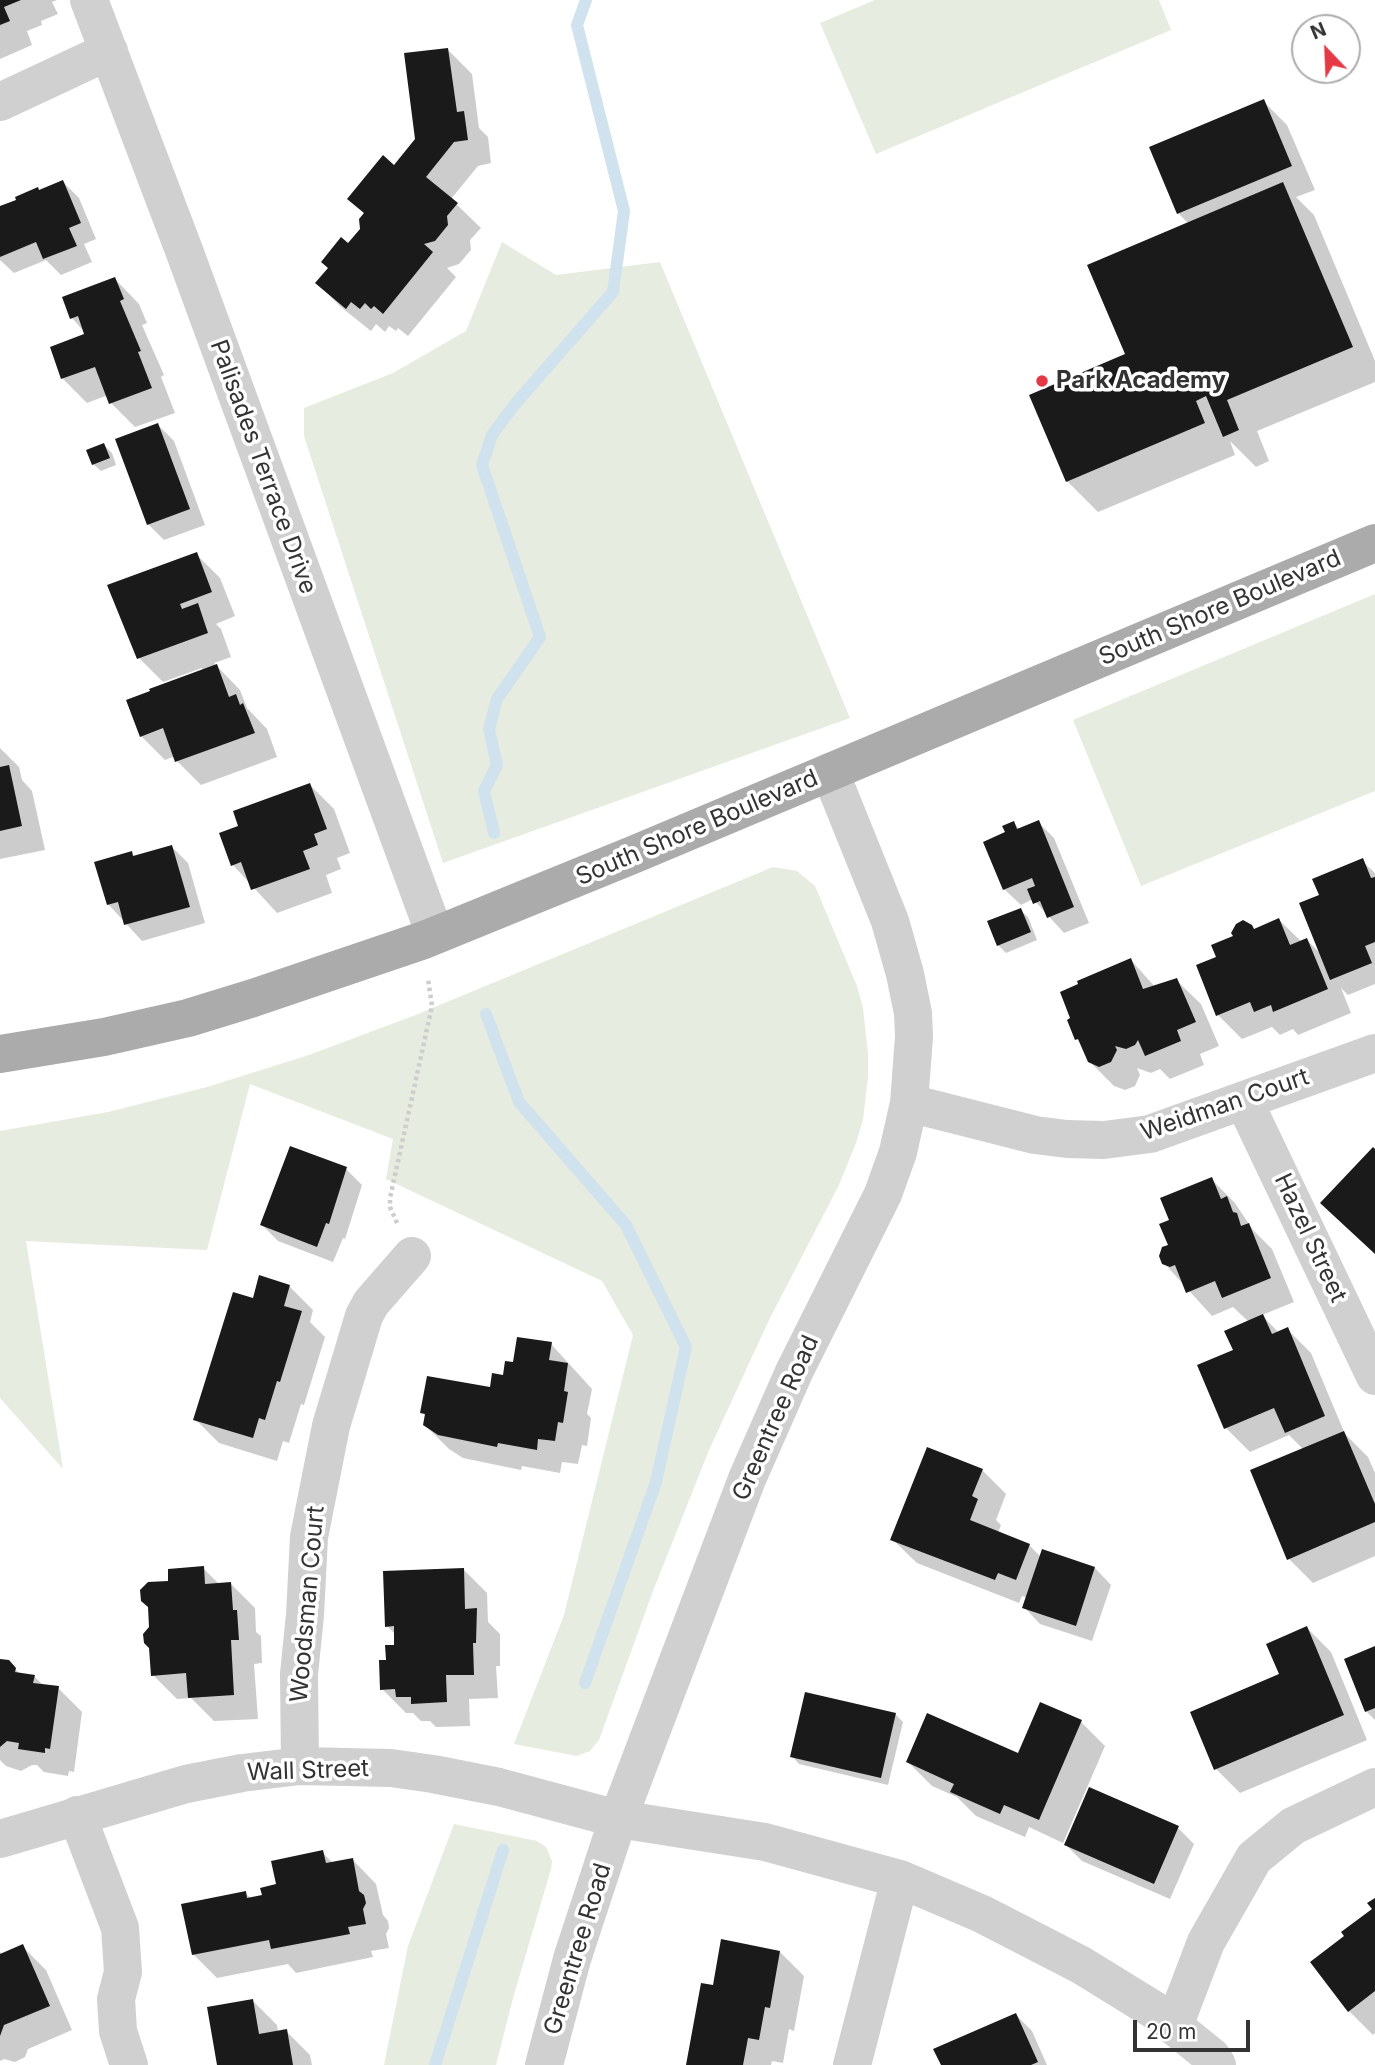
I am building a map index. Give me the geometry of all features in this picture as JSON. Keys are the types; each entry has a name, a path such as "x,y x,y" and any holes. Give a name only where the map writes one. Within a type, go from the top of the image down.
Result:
{"main road":[{"name":"South Shore Boulevard","path":"0,1054 104,1037 177,1021 430,938 1375,543"}],"street":[{"name":"Palisades Terrace Drive","path":"89,0 430,938"},
{"path":"0,102 109,51"},
{"name":"Greentree Road","path":"544,2065 572,1959 618,1819 747,1479 794,1372 883,1194 898,1152 909,1103 914,1037 913,1013 905,974 890,921 830,772"},
{"name":"Weidman Court","path":"909,1103 1035,1135 1104,1140 1150,1134 1375,1053"},
{"name":"Hazel Street","path":"1244,1101 1375,1376"},
{"name":"Woodsman Court","path":"300,1766 299,1674 309,1537 331,1426 364,1316 371,1303 412,1256"},
{"name":"Wall Street","path":"0,1839 186,1784 242,1773 300,1766 391,1768 433,1774 499,1787 618,1819 765,1842 900,1879 982,1914 1081,1965 1154,2010 1212,2057 1217,2065"},
{"path":"1174,2026 1206,1942 1254,1858 1293,1826 1375,1787"},
{"path":"77,1815 120,1928 123,1972 117,1999 118,2031 129,2065"},
{"path":"852,2065 900,1879"}],"path":[{"path":"412,1256 390,1207 432,1006 430,938"}],"shaded area":[{"path":"875,0 1159,0 1171,30 876,154 820,23"},
{"path":"502,242 556,275 660,262 850,718 443,863 304,436 304,408 393,373 466,331"},
{"path":"1375,594 1375,791 1141,886 1073,720"},
{"path":"773,867 797,871 815,886 857,986 863,1008 868,1053 863,1120 838,1187 770,1318 709,1450 653,1591 599,1740 590,1751 577,1756 514,1744 564,1615 633,1335 602,1281 386,1179 393,1139 250,1084 207,1250 26,1241 63,1469 0,1398 0,1131 108,1112 207,1087 309,1055 413,1016"},
{"path":"454,1824 537,1841 546,1847 552,1861 496,2065 384,2065 408,1946"}],"building":[{"path":"0,0 21,0 4,7 10,21 0,25"},
{"path":"448,48 457,112 464,111 468,140 454,142 426,177 458,203 447,216 448,225 435,241 424,244 433,252 383,314 374,306 371,309 365,303 360,309 351,302 346,309 315,283 328,268 321,262 341,237 348,243 360,229 359,219 364,213 347,199 383,155 394,165 415,139 404,53"},
{"path":"1264,99 1292,166 1177,214 1149,147"},
{"path":"63,180 81,223 69,228 77,246 43,259 36,242 0,257 0,206 38,187 39,190"},
{"path":"1283,182 1353,347 1227,400 1239,430 1223,437 1206,396 1196,401 1205,423 1066,482 1029,395 1125,354 1087,265"},
{"path":"115,277 124,299 120,301 141,351 138,352 152,388 109,404 95,367 61,379 50,347 84,334 78,316 70,319 62,297"},
{"path":"158,423 190,509 147,525 115,439"},
{"path":"104,443 110,458 92,465 86,450"},
{"path":"197,552 212,592 180,604 182,609 198,603 208,633 137,659 107,585"},
{"path":"217,664 229,697 236,694 240,705 243,703 255,733 175,762 163,728 140,737 126,700"},
{"path":"9,765 22,826 0,831 0,767"},
{"path":"310,783 327,829 314,834 318,845 303,851 310,869 251,890 241,862 231,866 219,833 238,826 233,811"},
{"path":"1039,820 1074,907 1047,918 1040,901 1033,904 1027,889 1035,886 1032,878 1003,890 983,842 1005,832 1002,826 1014,821 1017,829"},
{"path":"172,845 190,907 124,925 118,902 107,905 94,862 132,851 133,856"},
{"path":"1363,858 1371,878 1375,877 1375,942 1365,946 1372,963 1330,980 1299,903 1319,895 1312,879"},
{"path":"1021,908 1031,932 997,946 987,921"},
{"path":"1279,918 1290,945 1307,938 1328,989 1273,1012 1271,1005 1254,1012 1250,1002 1216,1016 1196,965 1216,957 1211,945 1233,936 1231,933 1236,924 1243,920 1254,929"},
{"path":"1131,958 1143,989 1177,978 1196,1022 1177,1030 1181,1041 1145,1056 1138,1040 1135,1045 1126,1049 1115,1046 1117,1050 1111,1062 1099,1067 1088,1062 1078,1039 1075,1040 1060,992 1078,984 1077,981"},
{"path":"290,1146 347,1167 329,1224 326,1223 317,1247 260,1225"},
{"path":"1373,1147 1375,1149 1375,1254 1320,1203"},
{"path":"1212,1177 1221,1199 1227,1196 1241,1226 1249,1223 1271,1278 1222,1298 1215,1281 1186,1293 1175,1265 1170,1267 1162,1264 1159,1256 1162,1247 1168,1245 1159,1224 1169,1220 1160,1198"},
{"path":"259,1275 290,1285 284,1306 302,1311 280,1382 277,1381 265,1420 259,1418 253,1438 193,1420 233,1292 253,1298"},
{"path":"1263,1314 1272,1334 1288,1327 1325,1416 1285,1433 1274,1408 1224,1429 1197,1365 1233,1350 1224,1331"},
{"path":"517,1337 552,1342 549,1360 568,1363 564,1391 568,1392 563,1423 558,1422 555,1441 538,1439 537,1450 498,1443 497,1447 438,1435 423,1425 425,1414 420,1413 427,1376 490,1387 492,1373 503,1375 505,1361 513,1362"},
{"path":"1344,1431 1375,1504 1375,1522 1287,1560 1250,1470"},
{"path":"927,1447 983,1469 972,1496 978,1499 970,1520 1030,1544 1016,1580 998,1573 995,1580 890,1540"},
{"path":"1042,1549 1095,1567 1076,1626 1022,1608"},
{"path":"204,1566 205,1584 231,1582 233,1610 237,1610 239,1640 231,1640 234,1695 188,1698 186,1673 151,1676 149,1648 144,1643 143,1634 149,1627 148,1607 141,1601 140,1590 148,1582 168,1581 168,1569"},
{"path":"464,1568 465,1609 477,1608 476,1643 473,1643 474,1675 446,1675 447,1702 411,1704 411,1697 396,1697 395,1689 380,1690 379,1660 386,1660 385,1645 394,1645 394,1626 385,1627 383,1571"},
{"path":"1307,1626 1344,1715 1214,1770 1190,1712 1279,1674 1266,1644"},
{"path":"1375,1646 1375,1708 1365,1712 1344,1659"},
{"path":"0,1659 9,1660 16,1668 15,1672 35,1675 33,1683 59,1686 50,1749 45,1748 45,1753 18,1749 19,1743 7,1741 0,1747"},
{"path":"805,1692 896,1713 881,1778 790,1757"},
{"path":"1040,1702 1082,1720 1039,1820 1004,1805 1000,1814 950,1792 954,1784 906,1762 927,1713 1018,1753"},
{"path":"1089,1787 1179,1826 1154,1884 1064,1845"},
{"path":"323,1850 326,1863 353,1858 359,1891 364,1895 366,1903 363,1909 366,1924 348,1927 350,1934 271,1949 269,1940 192,1955 181,1904 246,1891 247,1898 262,1895 260,1888 276,1884 271,1861"},
{"path":"1375,1898 1375,1991 1348,2012 1310,1962 1344,1936 1341,1932 1372,1909 1367,1903"},
{"path":"721,1939 780,1951 770,2008 765,2007 759,2040 748,2038 743,2065 686,2065 701,1983 713,1985"},
{"path":"23,1944 50,2006 4,2025 0,2036 0,1954"},
{"path":"253,1999 259,2034 287,2029 293,2065 217,2065 207,2007"},
{"path":"1016,2013 1038,2062 1031,2065 941,2065 933,2049"}],"waterway":[{"path":"494,833 484,791 497,765 489,729 497,699 540,637 482,465 492,435 515,404 613,292 624,211 577,25 586,0"},
{"path":"486,1014 519,1102 626,1225 686,1347 656,1482 585,1683"},
{"path":"435,2065 503,1850"}],"place":[{"name":"Park Academy","path":"1042,381"}]}
